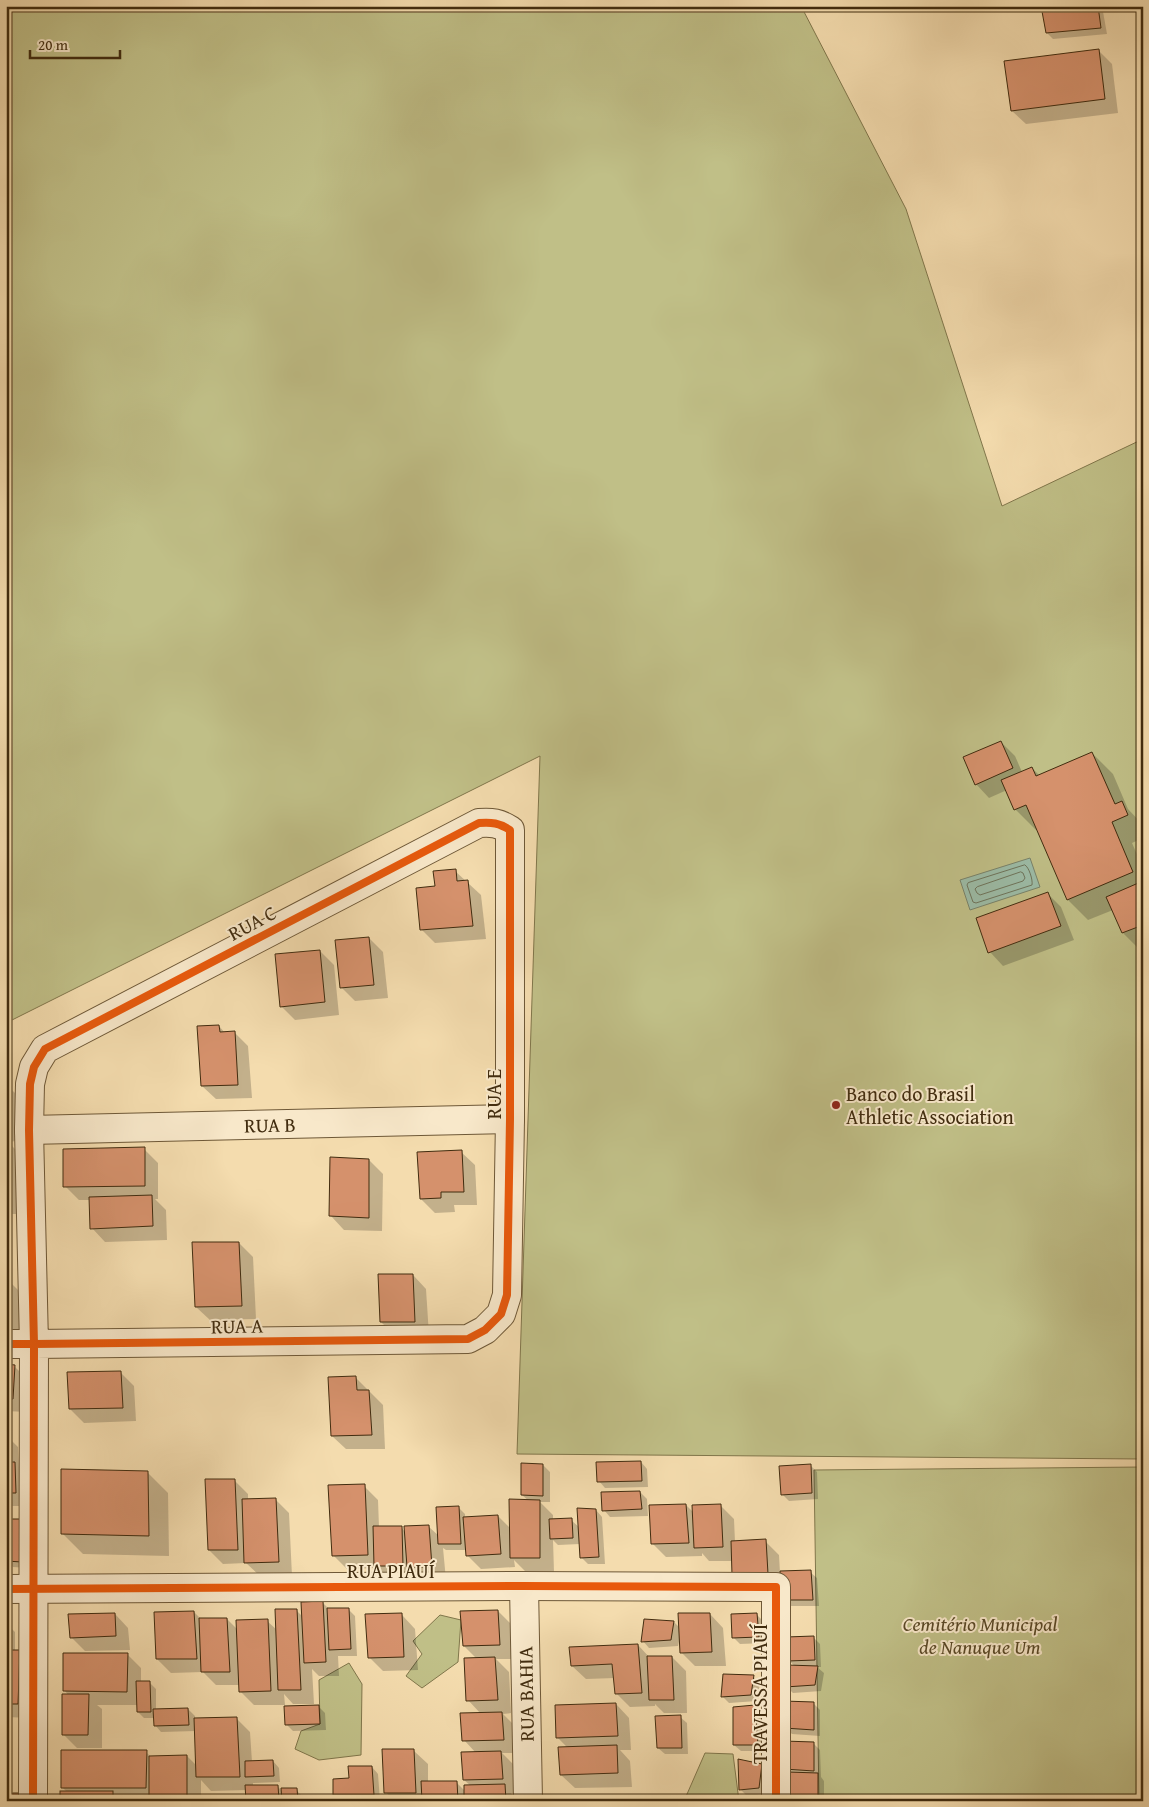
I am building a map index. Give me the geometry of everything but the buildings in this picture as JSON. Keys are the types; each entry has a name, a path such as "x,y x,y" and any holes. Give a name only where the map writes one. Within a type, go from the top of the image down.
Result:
{"street":[{"name":"RUA C","path":"33,1801 34,1344 29,1130 30,1084 34,1067 45,1049 479,823 491,822 500,824 510,830"},
{"name":"RUA E","path":"468,1339 485,1330 501,1314 507,1295 510,1119 510,830"},
{"name":"RUA B","path":"29,1130 510,1119"},
{"name":"RUA A","path":"6,1344 468,1339"},
{"name":"RUA PIAUÍ","path":"6,1589 524,1586 776,1588"},
{"name":"RUA BAHIA","path":"524,1586 528,1801"},
{"name":"TRAVESSA PIAUÍ","path":"776,1588 776,1801"}],"green space":[{"path":"6,6 801,6 906,209 1002,506 1143,439 1143,1459 517,1454 540,756 6,1023"},
{"name":"Cemitério Municipal de Nanuque Um","path":"1143,1467 1143,1801 819,1801 814,1470"},
{"path":"440,1615 461,1620 458,1662 422,1688 406,1676 422,1654 413,1641"},
{"path":"349,1663 362,1684 361,1755 319,1760 295,1749 301,1731 320,1724 319,1680"},
{"path":"705,1753 733,1754 739,1801 684,1801"}],"water":[{"path":"1030,858 1040,887 970,910 960,880"}],"cycle path":[{"path":"6,1344 34,1344 468,1339 485,1330 501,1314 507,1295 510,1119 510,830 495,824 479,823 45,1049 34,1067 30,1084 29,1130 34,1344 33,1801"},
{"path":"6,1589 524,1586 776,1587 776,1801"}],"place":[{"name":"Banco do Brasil Athletic Association","path":"836,1105"}]}
